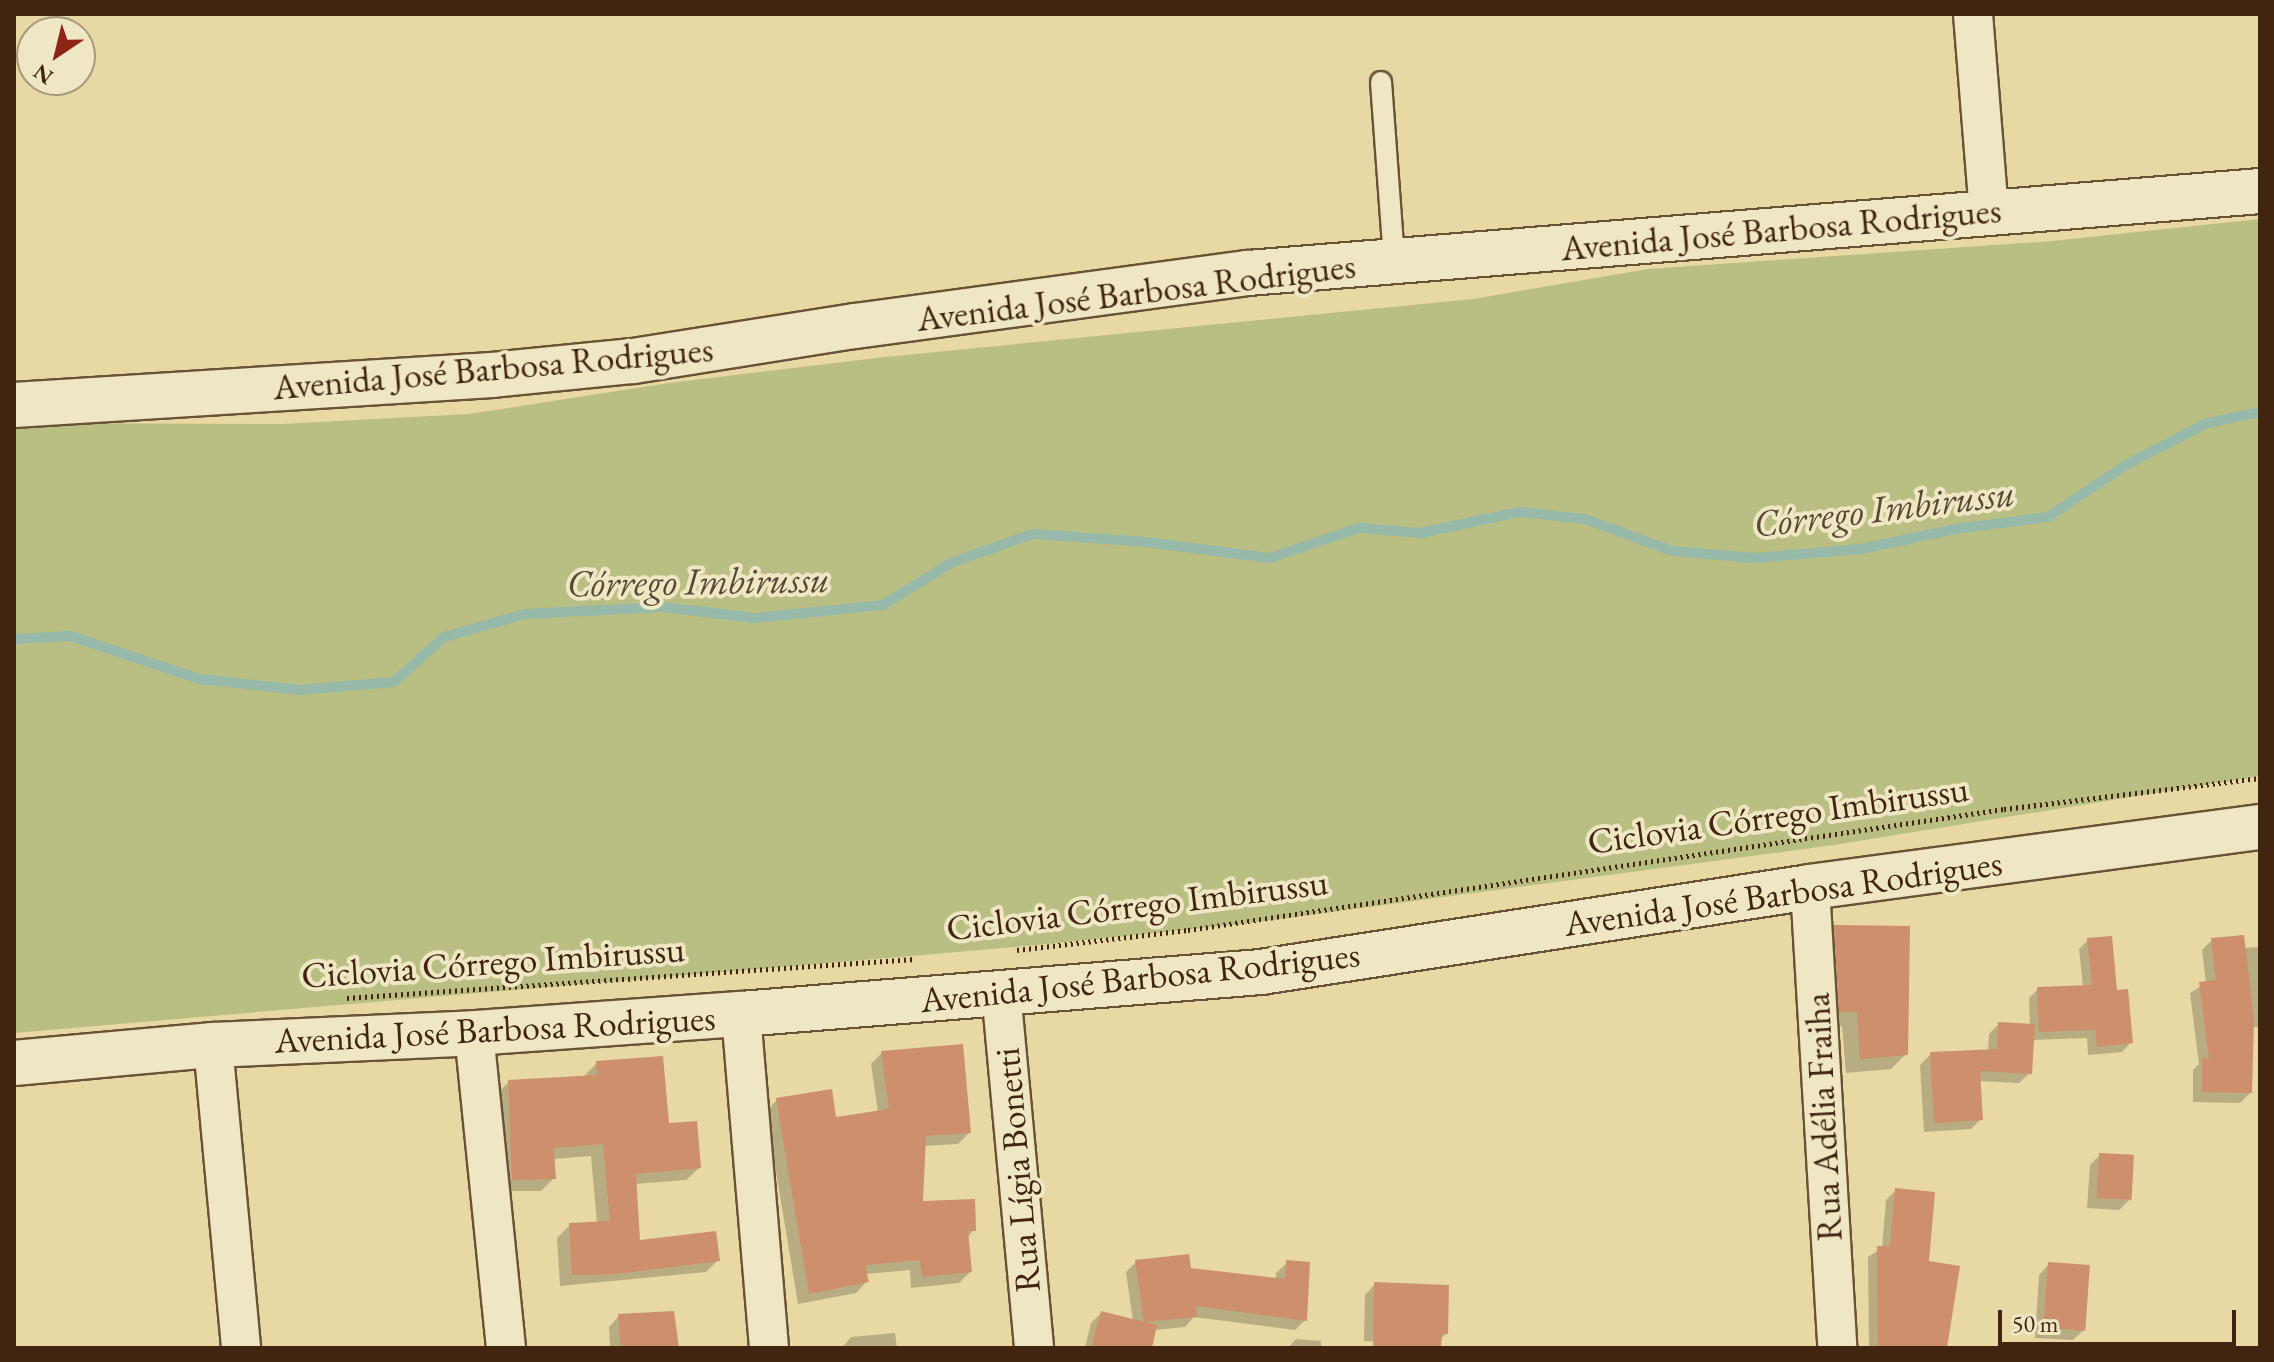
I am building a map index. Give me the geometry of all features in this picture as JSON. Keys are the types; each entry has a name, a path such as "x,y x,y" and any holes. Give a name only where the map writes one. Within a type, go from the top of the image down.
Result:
{"main road":[{"name":"Avenida José Barbosa Rodrigues","path":"14,405 492,375 633,361 855,326 1248,273 2260,191"},
{"name":"Avenida José Barbosa Rodrigues","path":"14,1063 213,1045 474,1033 741,1014 1006,971 1261,972 1810,887 2260,827"}],"street":[{"path":"1973,14 1989,212"},
{"name":"Rua Adélia Fraiha","path":"1810,887 1837,1348"},
{"name":"Rua Lígia Bonetti","path":"1006,971 1034,1348"},
{"path":"741,1014 769,1348"},
{"path":"474,1033 506,1348"},
{"path":"213,1045 241,1348"}],"lane":[{"path":"1381,82 1394,261"}],"path":[{"name":"Ciclovia Córrego Imbirussu","path":"1006,971 1188,930 2004,809 2260,778"},
{"name":"Ciclovia Córrego Imbirussu","path":"335,999 920,958"}],"green space":[{"path":"2260,219 2260,776 1834,845 1241,924 1037,945 14,1033 14,423 283,424 469,414 669,383 885,357 1473,299 1648,269 2052,241"}],"building":[{"path":"1834,925 1910,926 1908,1055 1860,1059 1857,1012 1839,1012"},
{"path":"2244,935 2254,1019 2252,1093 2202,1092 2202,1058 2209,1058 2199,982 2216,980 2211,938"},
{"path":"2112,936 2117,990 2128,989 2133,1043 2097,1047 2095,1030 2039,1032 2037,987 2092,985 2087,938"},
{"path":"1998,1022 2035,1024 2032,1074 1980,1071 1983,1120 1934,1123 1930,1052 1997,1049"},
{"path":"963,1044 971,1133 926,1136 923,1201 975,1199 976,1231 968,1231 972,1272 922,1277 920,1260 865,1265 869,1282 809,1294 776,1098 832,1089 836,1117 889,1109 881,1051"},
{"path":"663,1056 669,1123 697,1121 701,1168 636,1174 640,1240 716,1231 720,1261 615,1274 572,1275 569,1223 610,1221 603,1144 554,1148 556,1179 512,1180 508,1080 597,1075 596,1061"},
{"path":"2099,1153 2134,1155 2132,1200 2097,1198"},
{"path":"1895,1188 1935,1192 1929,1261 1960,1266 1947,1348 1878,1348 1877,1246 1890,1246"},
{"path":"1189,1254 1191,1268 1285,1279 1286,1260 1310,1262 1307,1321 1196,1306 1197,1317 1144,1322 1135,1260"},
{"path":"2048,1262 2090,1265 2085,1331 2043,1328"},
{"path":"1374,1282 1449,1285 1448,1334 1442,1334 1441,1348 1373,1348"},
{"path":"674,1311 679,1348 621,1348 618,1314"},
{"path":"1101,1311 1157,1325 1152,1348 1091,1348"}],"waterway":[{"name":"Córrego Imbirussu","path":"14,639 70,636 199,679 299,690 394,682 444,637 525,614 662,607 754,618 883,605 951,563 1032,534 1145,542 1270,558 1359,528 1420,533 1519,512 1585,519 1672,551 1755,558 1861,549 1955,529 2048,517 2126,465 2207,423 2260,412"}]}
